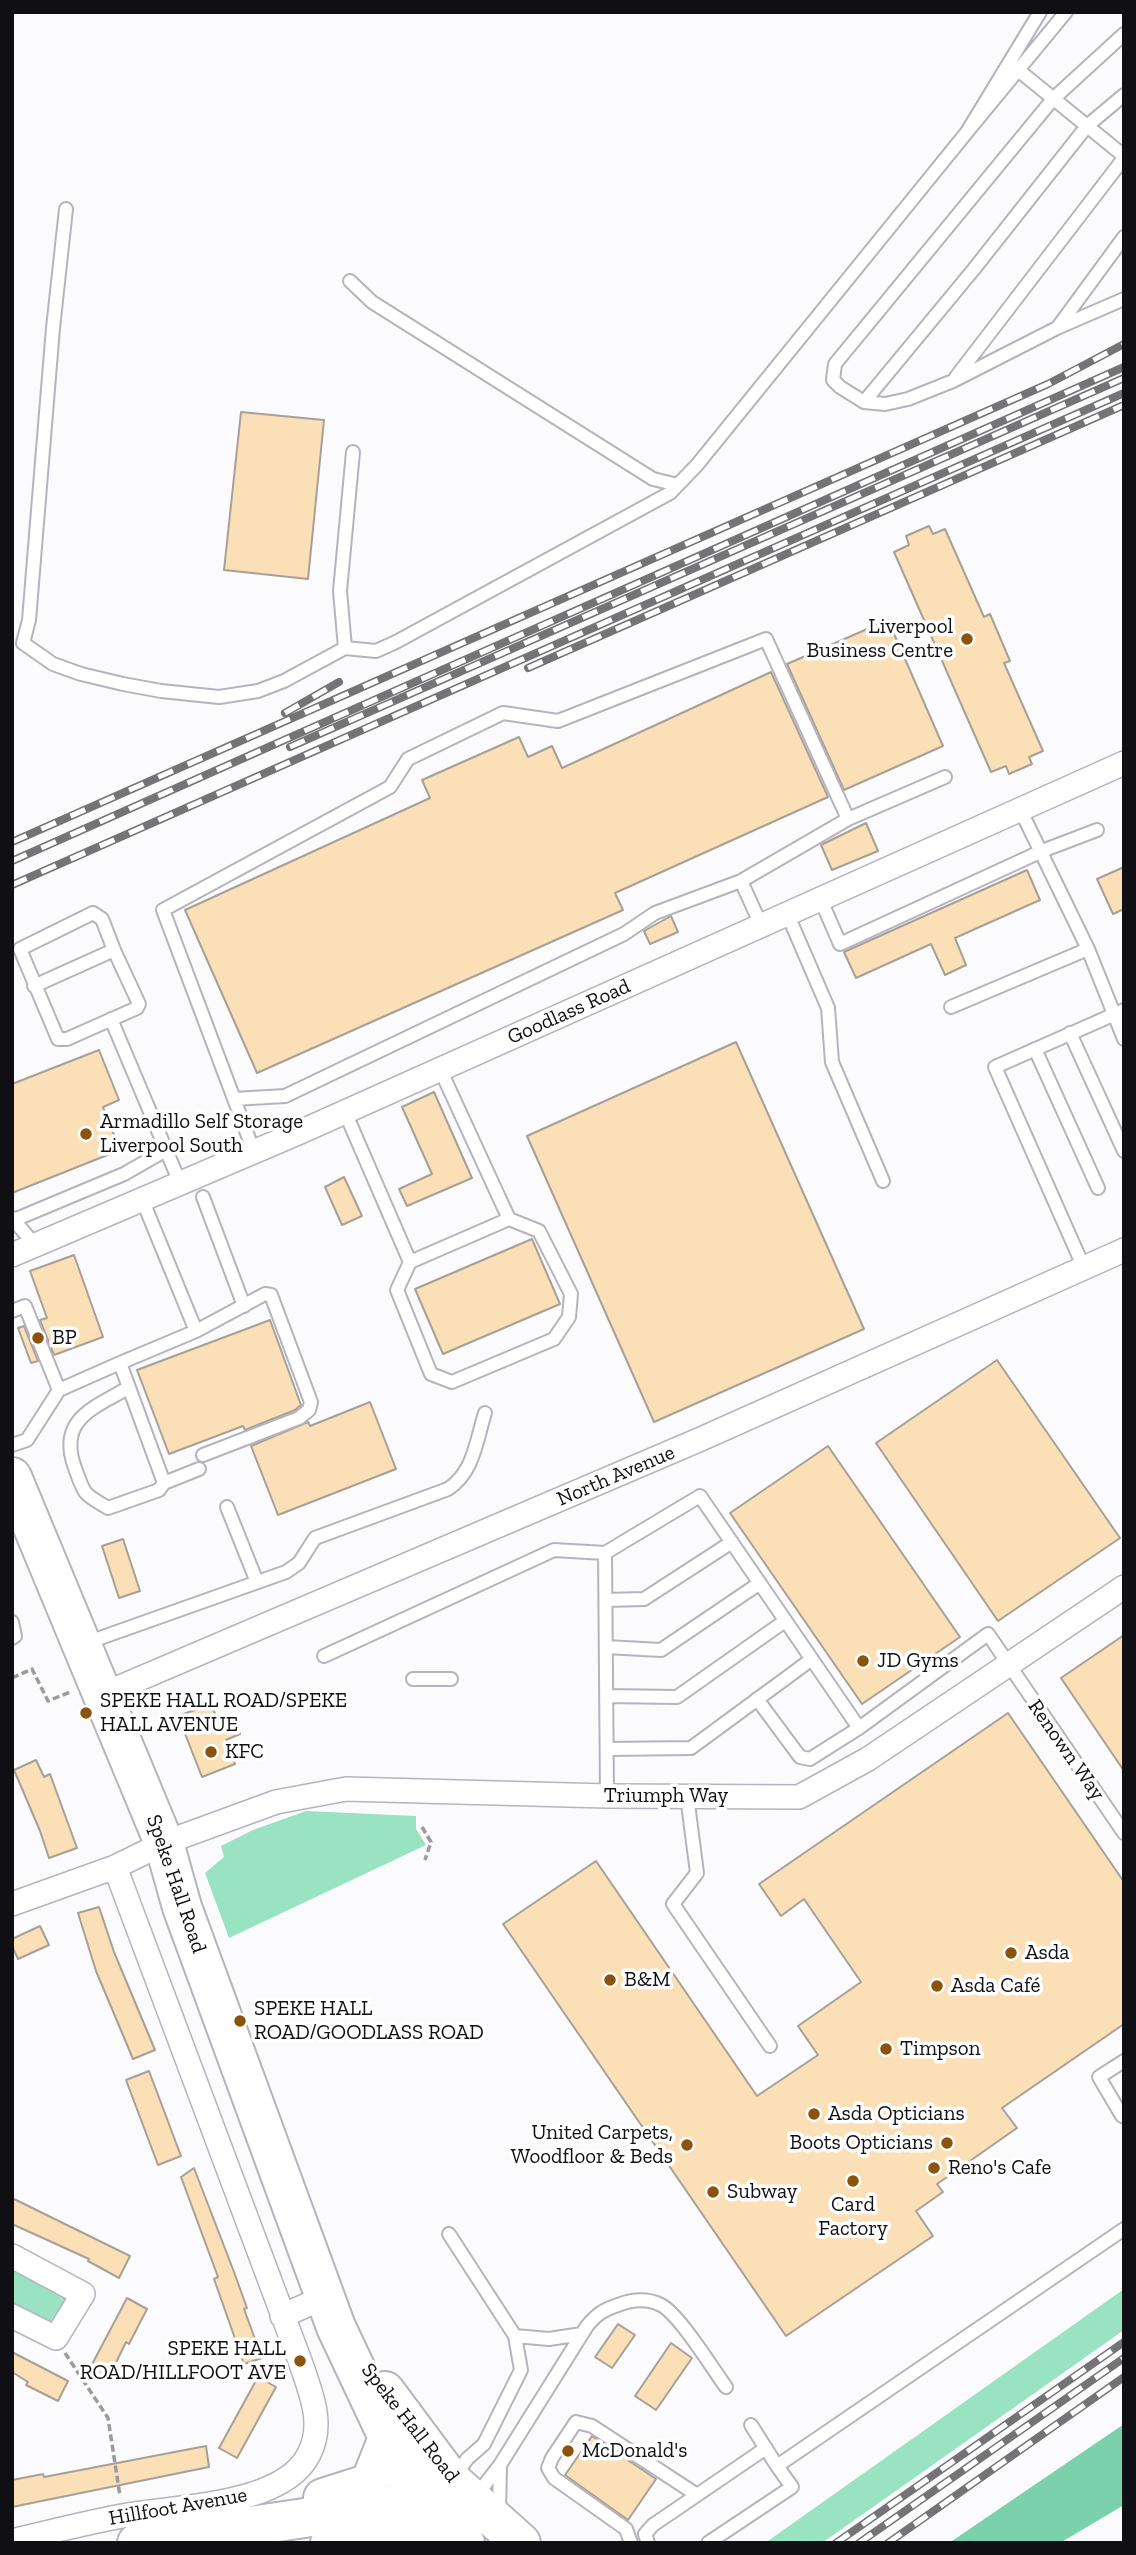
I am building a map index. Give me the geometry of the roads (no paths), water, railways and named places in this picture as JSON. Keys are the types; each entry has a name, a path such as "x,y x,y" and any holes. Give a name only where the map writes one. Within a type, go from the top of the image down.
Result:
{"highway":[{"name":"Speke Hall Road","path":"12,1477 164,1843 182,1907 331,2312 388,2438 440,2521"},
{"name":"Speke Hall Road","path":"331,2312 486,2511"},
{"path":"231,2528 370,2483 388,2438"},
{"name":"Hillfoot Avenue","path":"330,2543 384,2540 440,2521 486,2511"},
{"name":"Hillfoot Avenue","path":"130,2529 440,2521"}],"street":[{"name":"Goodlass Road","path":"12,1255 345,1112 1124,763"},
{"name":"North Avenue","path":"101,1687 701,1439 1124,1250"},
{"name":"Triumph Way","path":"12,1904 115,1867 164,1843 276,1802 346,1789 607,1796 799,1797 868,1759 1120,1589"},
{"path":"115,1867 282,2316 331,2312"},
{"path":"12,2256 83,2294 55,2338 12,2316"},
{"name":"Hillfoot Avenue","path":"12,2541 130,2529 238,2499 280,2484 309,2454 316,2433 315,2409 282,2316"}],"lane":[{"path":"1014,66 1040,12"},
{"path":"66,209 53,328 29,620 23,643 54,664 81,674 161,691 219,696 258,691 284,681 345,648 376,651 396,642 653,503 678,485 967,132 1014,66 1066,12"},
{"path":"1124,34 1054,99 835,364 833,380 864,402 885,404 908,399 1124,299"},
{"path":"953,380 1124,157 1014,66"},
{"path":"864,402 1087,126 1124,95"},
{"path":"1057,328 1124,237"},
{"path":"350,281 372,302 653,479 678,485"},
{"path":"345,648 340,591 353,452"},
{"path":"254,1152 163,910 390,787 408,759 503,713 558,721 766,639 848,819"},
{"path":"234,1099 285,1096 624,934 655,914 741,881 848,819 945,777"},
{"path":"1020,809 1119,1012 1124,1039"},
{"path":"820,898 839,944 1042,851 1097,830"},
{"path":"741,881 761,925"},
{"path":"93,913 102,919 114,950 139,1004 137,1008 67,1039 58,1039 16,951 93,913"},
{"path":"787,913 828,1008 832,1062 883,1181"},
{"path":"951,1006 1088,949"},
{"path":"34,986 114,950"},
{"path":"1084,1268 995,1067 1119,1012"},
{"path":"111,1019 180,1183"},
{"path":"1070,1033 1124,1151"},
{"path":"1035,1049 1098,1188"},
{"path":"440,1069 509,1219 540,1231 571,1294 569,1317 554,1339 452,1382 431,1374 397,1290 410,1262 509,1219"},
{"path":"345,1112 410,1262"},
{"path":"35,1245 13,1219 124,1174 166,1150"},
{"path":"203,1197 244,1306"},
{"path":"142,1199 197,1331"},
{"path":"12,1445 27,1440 59,1390 197,1331 265,1294 271,1295 311,1402 309,1410 299,1418 203,1455"},
{"path":"12,1311 25,1306 59,1390"},
{"path":"120,1363 164,1483"},
{"path":"128,1388 88,1411 71,1431 69,1452 84,1494 108,1508 159,1490 164,1483 199,1469"},
{"path":"82,1644 286,1572 299,1563 315,1538 448,1489 461,1480 469,1467 485,1413"},
{"path":"324,1656 554,1550 605,1553 700,1496 859,1728 810,1759 800,1758 757,1699"},
{"path":"227,1507 257,1582"},
{"path":"606,1600 644,1599 732,1542"},
{"path":"605,1553 607,1796"},
{"path":"606,1647 661,1650 760,1583"},
{"path":"606,1696 677,1697 785,1621"},
{"path":"12,1622 15,1636 12,1639"},
{"name":"Renown Way","path":"859,1728 988,1634 1007,1666 1124,1833"},
{"path":"607,1749 691,1748 811,1659"},
{"path":"413,1679 451,1679"},
{"path":"687,1796 697,1873 673,1904 770,2046"},
{"path":"1122,2116 1099,2077 1124,2061"},
{"path":"777,2466 1124,2229"},
{"path":"449,2234 515,2336 521,2370 484,2444 467,2459 486,2511"},
{"path":"486,2511 500,2465 598,2312 641,2300 661,2305 676,2318 726,2387"},
{"path":"515,2336 549,2339 582,2334"},
{"path":"631,2543 626,2529 554,2478 548,2469 552,2458 576,2422 592,2426 697,2495"},
{"path":"708,2543 792,2487 751,2425"},
{"path":"648,2543 645,2534 647,2529 766,2448"},
{"path":"486,2511 500,2465"}],"railway":[{"path":"12,842 1048,384 1124,344"},
{"path":"12,861 1124,367"},
{"path":"290,747 1124,378"},
{"path":"12,885 1124,393"},
{"path":"528,668 1124,405"},
{"path":"285,713 339,682"},
{"path":"836,2543 1124,2342"},
{"path":"859,2543 1124,2358"},
{"path":"888,2543 1124,2377"}],"place":[{"name":"Liverpool Business Centre","path":"967,639"},
{"name":"Armadillo Self Storage Liverpool South","path":"86,1134"},
{"name":"BP","path":"38,1338"},
{"name":"JD Gyms","path":"863,1661"},
{"name":"SPEKE HALL ROAD/SPEKE HALL AVENUE","path":"86,1713"},
{"name":"KFC","path":"211,1752"},
{"name":"Asda","path":"1011,1953"},
{"name":"B&M","path":"610,1980"},
{"name":"Asda Café","path":"937,1986"},
{"name":"SPEKE HALL ROAD/GOODLASS ROAD","path":"240,2021"},
{"name":"Timpson","path":"886,2049"},
{"name":"Asda Opticians","path":"814,2114"},
{"name":"Boots Opticians","path":"947,2143"},
{"name":"United Carpets, Woodfloor & Beds","path":"687,2145"},
{"name":"Reno's Cafe","path":"934,2168"},
{"name":"Card Factory","path":"853,2181"},
{"name":"Subway","path":"713,2192"},
{"name":"SPEKE HALL ROAD/HILLFOOT AVE","path":"300,2361"},
{"name":"McDonald's","path":"568,2451"}]}
